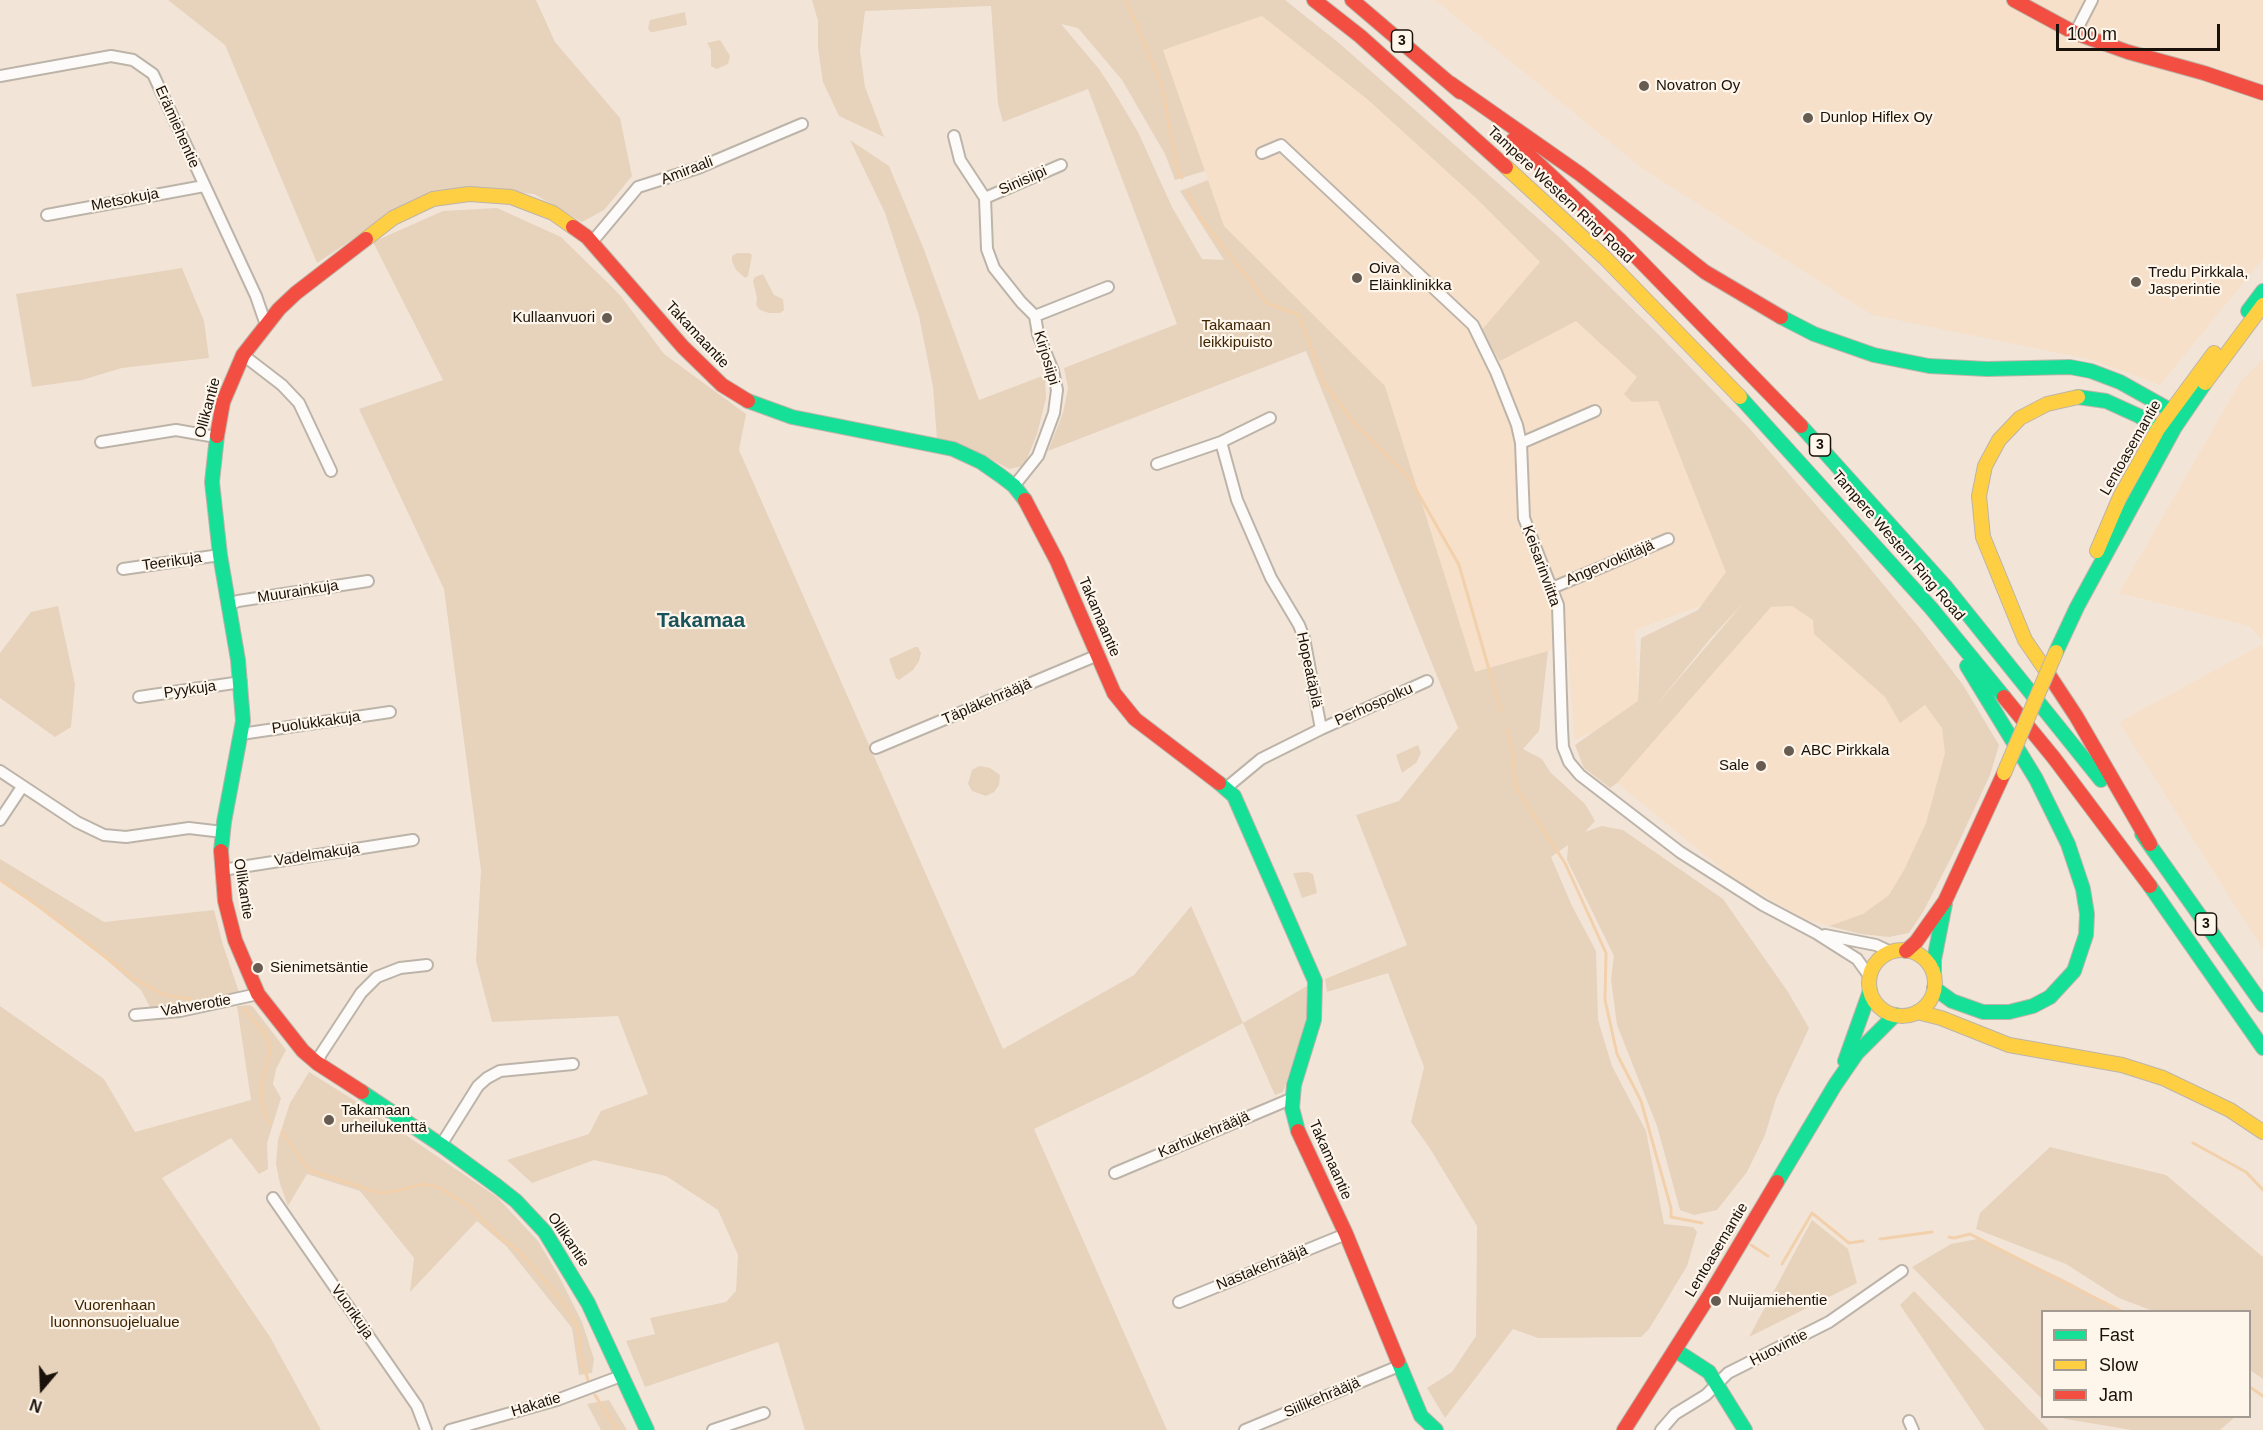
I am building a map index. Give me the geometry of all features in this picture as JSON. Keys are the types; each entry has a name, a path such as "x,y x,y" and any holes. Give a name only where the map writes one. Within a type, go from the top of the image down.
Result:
{"main road":[{"name":"Tampere Western Ring Road","path":"1314,0 1360,36 1439,106 1605,258 1701,355 1800,461 1931,608 2054,758 2130,859 2263,1048"},
{"name":"Tampere Western Ring Road","path":"1352,0 1450,83 1619,239 1819,444 1945,586 2064,732 2150,844 2263,1005"},
{"path":"2014,0 2075,33 2128,52 2204,73 2263,93"},
{"path":"1450,83 1580,174 1705,272 1781,318 1814,334 1874,355 1929,366 1987,369 2070,367 2091,370 2120,382 2170,410 2175,427 2158,429 2139,416 2106,401 2076,397 2047,404 2020,418 1999,440 1985,466 1979,496 1983,537 1991,562 2025,640 2076,716 2150,844"},
{"name":"Takamaantie","path":"358,244 393,218 433,199 469,194 510,196 553,213 592,242 683,347 722,386 741,398 792,417 952,449 981,462 1014,486 1032,510 1114,693 1135,719 1226,788 1234,796 1248,826 1315,981 1314,1020 1300,1063 1293,1098 1292,1108 1296,1127 1346,1234 1421,1416 1436,1430"},
{"name":"Ollikantie","path":"358,244 296,294 266,325 243,355 223,402 216,437 212,482 220,555 241,682 243,721 224,832 222,870 225,901 235,940 258,994 285,1031 317,1064 441,1145 510,1196 545,1232 588,1303 647,1430"},
{"name":"Lentoasemantie","path":"2077,607 2094,557 2120,497 2158,429 2170,410 2263,291"},
{"name":"Lentoasemantie","path":"1906,951 1916,942 1946,901 2077,607 2175,427 2218,363 2263,305"},
{"path":"1931,608 2027,764 2050,807 2068,844 2079,874 2087,923 2083,948 2074,971 2050,997 2033,1006 2009,1012 1983,1012 1952,1001 1934,982 1924,959 1906,951 1892,952 1877,962 1870,984 1880,1008 1895,1015 1905,1016 1927,1005 1934,982"},
{"name":"Lentoasemantie","path":"1934,982 1934,960 1946,901"},
{"name":"Lentoasemantie","path":"1835,1085 1857,1033 1870,984"},
{"path":"1917,1012 1941,1018 2009,1045 2111,1063 2153,1074 2210,1099 2263,1132"},
{"name":"Lentoasemantie","path":"1624,1430 1835,1085 1870,1039 1895,1015"},
{"path":"1675,1350 1709,1372 1744,1430"}],"street":[{"path":"2075,33 2092,0"},
{"name":"Erämiehentie","path":"0,76 111,56 133,60 153,74 256,296 266,325"},
{"name":"Amiraali","path":"592,242 638,188 699,168 801,124"},
{"path":"954,136 960,160 985,198"},
{"name":"Keisarinviitta","path":"1262,153 1281,145 1473,325 1507,397 1517,424 1521,443 1524,518 1558,605 1563,747 1569,762 1580,775 1680,852 1763,905 1816,933 1857,959 1870,984"},
{"name":"Sinisiipi","path":"985,198 1061,165"},
{"name":"Metsokuja","path":"47,215 204,186"},
{"name":"Kirjosiipi","path":"985,198 987,249 994,268 1035,316 1038,334 1053,371 1057,390 1054,413 1038,456 1014,486"},
{"path":"1035,316 1108,287"},
{"path":"243,355 282,385 299,403 331,471"},
{"path":"1521,443 1595,411"},
{"path":"1156,465 1221,442 1270,418"},
{"path":"100,442 176,430 216,437"},
{"name":"Hopeatäplä","path":"1221,442 1237,500 1271,578 1298,621 1304,638 1321,729 1261,759 1226,788"},
{"name":"Angervokiitäjä","path":"1552,588 1668,538"},
{"name":"Teerikuja","path":"123,569 220,555"},
{"name":"Muurainkuja","path":"228,605 238,601 368,581"},
{"name":"Täpläkehrääjä","path":"876,748 1098,655"},
{"name":"Perhospolku","path":"1321,729 1427,681"},
{"name":"Pyykuja","path":"139,697 241,682"},
{"name":"Puolukkakuja","path":"241,734 390,712"},
{"path":"0,771 77,822 93,831 114,837 189,828 224,832"},
{"path":"0,820 22,787"},
{"name":"Vadelmakuja","path":"222,870 413,840"},
{"name":"Keisarinviitta","path":"1816,933 1876,945 1892,952"},
{"path":"317,1064 321,1054 361,993 377,977 400,968 427,965"},
{"name":"Vahverotie","path":"135,1016 180,1011 258,994"},
{"path":"441,1145 478,1086 487,1078 500,1071 573,1064"},
{"name":"Karhukehrääjä","path":"1115,1173 1293,1098"},
{"name":"Vuorikuja","path":"273,1198 417,1406 426,1430"},
{"name":"Nastakehrääjä","path":"1179,1302 1346,1234"},
{"name":"Huovintie","path":"1661,1430 1675,1414 1718,1384 1728,1373 1829,1322 1902,1271"},
{"name":"Siilikehrääjä","path":"1245,1430 1399,1366"},
{"name":"Hakatie","path":"450,1430 557,1400 621,1376"},
{"path":"714,1430 764,1413"}],"shaded area":[{"path":"1435,0 2263,0 2263,259 2160,385 2088,359 1872,315 1643,169"},
{"path":"1262,16 1367,99 1476,198 1540,262 1661,394 1741,591 1635,630 1639,713 1574,740 1568,645 1475,673 1385,386 1224,226 1163,50"},
{"path":"2263,359 2263,641 2249,626 2119,593 2240,382"},
{"path":"1792,606 1813,620 1815,634 1885,697 1900,723 1925,705 1942,728 1945,753 1926,823 1904,870 1889,895 1863,914 1829,926 1805,919 1733,878 1617,783 1771,607"},
{"path":"2263,644 2263,950 2119,722"}],"green space":[{"path":"168,0 536,0 555,42 620,118 632,176 604,210 582,222 534,194 467,189 392,213 317,263 225,45"},
{"name":"Takamaan leikkipuisto","path":"812,0 1285,0 1339,43 1558,236 1658,334 1750,429 1843,536 1922,631 1963,685 1999,745 1990,775 1956,848 1923,912 1909,933 1889,937 1861,934 1829,926 1863,914 1889,895 1904,870 1926,823 1945,753 1942,728 1925,705 1900,723 1885,697 1814,634 1813,620 1792,606 1771,607 1617,783 1610,788 1584,768 1575,745 1638,701 1641,638 1698,610 1726,572 1658,401 1632,402 1624,394 1637,377 1576,321 1500,361 1481,331 1540,262 1476,198 1367,99 1262,16 1163,50 1205,171 1175,180 1165,154 1122,80 1078,28 1061,24 1099,69 1116,95 1138,132 1172,207 1202,259 1224,260 1180,191 1208,180 1224,226 1385,386 1475,672 1548,651 1539,731 1523,749 1542,759 1550,772 1585,804 1595,821 1585,832 1602,826 1623,830 1723,899 1788,992 1809,1028 1776,1099 1765,1135 1747,1172 1717,1210 1694,1215 1680,1210 1657,1126 1617,1025 1611,979 1614,956 1567,860 1568,845 1551,857 1572,906 1596,951 1598,1020 1612,1066 1646,1131 1664,1224 1693,1227 1697,1232 1687,1266 1649,1329 1641,1337 1538,1338 1513,1329 1445,1418 1427,1388 1452,1372 1476,1336 1477,1226 1429,1147 1411,1122 1424,1067 1388,973 1327,992 1325,979 1407,945 1356,815 1399,801 1458,728 1306,351 1048,451 1063,413 1068,388 1064,368 1177,324 1088,89 1003,122 998,104 991,6 865,11 860,51 865,87 884,137 839,116 823,82 818,48 818,21","holes":["1745,601 1654,708 1710,639"]},
{"path":"685,12 687,25 653,32 650,32 648,28 650,20"},
{"path":"720,40 730,56 728,64 717,69 711,66 711,50 707,43"},
{"path":"850,140 889,166 923,247 979,400 1045,375 1046,398 1037,434 1024,466 1009,469 970,448 937,440 933,387 919,316 885,213"},
{"path":"497,208 561,237 620,295 664,354 746,414 739,450 1003,1049 1134,975 1191,906 1243,1023 1140,1078 1034,1129 1167,1430 805,1430 778,1342 645,1387 626,1341 655,1334 650,1318 726,1302 736,1291 738,1255 718,1210 666,1176 594,1160 532,1183 507,1160 589,1134 601,1111 648,1094 618,1016 492,1022 476,961 481,870 444,589 359,409 443,380 373,242 443,211"},
{"path":"737,253 752,255 748,276 745,278 736,270 732,261 732,256"},
{"path":"182,268 204,321 209,358 122,368 82,380 32,387 16,294"},
{"path":"763,274 774,295 783,299 784,310 780,313 760,310 756,305 757,298 753,281 755,277"},
{"path":"58,606 75,684 71,727 55,737 0,698 0,653 31,612"},
{"path":"918,647 921,653 919,661 913,670 899,680 896,678 889,659"},
{"path":"1418,745 1421,753 1416,763 1402,773 1396,755"},
{"path":"979,766 990,768 1000,775 999,785 994,792 986,796 972,791 968,784 972,770"},
{"path":"0,859 104,922 214,910 239,992 151,1009 141,990 103,957 0,879"},
{"path":"1293,873 1313,874 1317,893 1302,898"},
{"path":"1307,986 1309,1006 1300,1042 1283,1092 1275,1095 1243,1023"},
{"name":"Vuorenhaan luonnonsuojelualue","path":"0,1006 104,1079 135,1132 251,1100 237,1006 253,1007 286,1050 276,1069 273,1084 281,1098 267,1143 268,1169 259,1174 231,1138 162,1178 270,1337 321,1430 0,1430"},
{"path":"309,1072 497,1197 538,1241 560,1278 582,1322 594,1359 592,1373 579,1375 572,1328 507,1247 477,1221 410,1292 414,1258 360,1191 307,1174 288,1206 276,1164 278,1140 290,1103"},
{"path":"2050,1147 2166,1175 2263,1257 2263,1379 2251,1371 2251,1310 2150,1310 2119,1298 2066,1264 1976,1229 1980,1213"},
{"path":"1812,1220 1848,1249 1857,1283 1749,1337"},
{"path":"1977,1239 2063,1279 2119,1310 2041,1310 2041,1398 1912,1267 1951,1244"},
{"path":"1914,1291 2049,1430 1985,1430 1900,1305"},
{"path":"609,1400 627,1430 601,1430 587,1404"},
{"path":"2064,1418 2234,1418 2220,1430 2132,1430"}],"waterway":[{"path":"1126,0 1162,86 1177,169 1182,178"},
{"path":"1188,191 1200,217 1267,303 1299,315 1324,383 1356,425 1410,479 1459,565 1501,711"},
{"path":"1507,730 1512,749 1516,788 1565,863 1606,953 1605,1000 1617,1054 1641,1101 1671,1208 1671,1217 1702,1223"},
{"path":"0,880 43,909 133,978 165,995 191,999"},
{"path":"244,1009 263,1031 271,1047 261,1090 263,1107 267,1120 270,1122"},
{"path":"282,1132 309,1170 379,1193 422,1184 438,1187 467,1205 501,1238 520,1252 558,1296 575,1322 580,1338 579,1351 588,1380"},
{"path":"2193,1143 2246,1172 2263,1190"},
{"path":"1782,1264 1812,1213 1849,1243 1863,1241"},
{"path":"1880,1239 1932,1232"},
{"path":"1949,1237 1970,1234 2119,1310"},
{"path":"1751,1245 1768,1256"},
{"path":"2251,1388 2263,1396"},
{"path":"595,1395 617,1430"}],"traffic: fast":[{"path":"2248,311 2263,291"},
{"path":"1781,317 1814,334 1874,355 1929,366 1987,369 2070,367 2091,371 2120,382 2170,410 2175,427 2158,429 2139,416 2106,401 2078,397"},
{"path":"2056,652 2077,607 2175,427 2205,383"},
{"path":"1740,397 1931,608 2004,697"},
{"path":"748,401 792,417 953,449 981,462 1001,476 1014,486 1025,500"},
{"path":"1801,426 1945,586 2101,780"},
{"path":"217,436 212,482 220,555 238,660 243,721 224,822 221,851"},
{"path":"1934,988 1952,1001 1983,1012 2009,1012 2033,1006 2050,997 2074,971 2086,935 2087,914 2083,889 2068,844 2036,779 1967,666"},
{"path":"1219,783 1234,796 1315,981 1314,1020 1294,1085 1292,1108 1298,1131"},
{"path":"2142,834 2263,1005"},
{"path":"2150,886 2263,1048"},
{"path":"1934,974 1934,960 1945,904"},
{"path":"1845,1061 1870,991"},
{"path":"1777,1182 1835,1085 1857,1053 1895,1015"},
{"path":"362,1092 497,1186 516,1201 545,1232 588,1303 647,1430"},
{"path":"1675,1350 1709,1372 1745,1430"},
{"path":"1398,1361 1421,1416 1436,1430"}],"traffic: slow":[{"path":"1506,167 1605,258 1740,397"},
{"path":"366,239 393,218 433,199 469,194 511,197 553,213 573,227"},
{"path":"2205,383 2263,305"},
{"path":"2097,551 2120,497 2158,429 2214,353"},
{"path":"2049,675 2025,640 1983,537 1979,496 1985,466 1999,440 2020,418 2047,404 2078,397"},
{"path":"2004,773 2056,652"},
{"path":"1902,950 1915,953 1925,960 1932,970 1935,983 1932,996 1925,1006 1915,1013 1902,1016 1889,1013 1879,1006 1872,996 1869,983 1872,970 1879,960 1889,953 1902,950"},
{"path":"1917,1012 1941,1018 2009,1045 2122,1065 2163,1078 2230,1110 2263,1132"}],"traffic: jam":[{"path":"1314,0 1360,36 1506,167"},
{"path":"1352,0 1460,92"},
{"path":"2014,0 2075,33 2128,52 2204,73 2263,93"},
{"path":"1450,83 1580,174 1705,272 1781,317"},
{"path":"1513,140 1619,239 1801,426"},
{"path":"573,227 587,237 683,347 722,385 748,401"},
{"path":"217,436 223,402 243,355 279,309 296,293 366,239"},
{"path":"1025,500 1057,561 1114,693 1135,719 1219,783"},
{"path":"2049,675 2076,716 2150,844"},
{"path":"2004,697 2054,758 2150,886"},
{"path":"1906,951 1916,942 1945,901 2004,773"},
{"path":"221,851 225,901 235,940 258,994 303,1051 317,1063 362,1092"},
{"path":"1298,1131 1346,1234 1398,1361"},
{"path":"1624,1430 1709,1296 1777,1182"}],"place":[{"name":"Novatron Oy","path":"1644,86"},
{"name":"Dunlop Hiflex Oy","path":"1808,118"},
{"name":"Oiva Eläinklinikka","path":"1357,278"},
{"name":"Tredu Pirkkala, Jasperintie","path":"2136,282"},
{"name":"Kullaanvuori","path":"607,318"},
{"name":"ABC Pirkkala","path":"1789,751"},
{"name":"Sale","path":"1761,766"},
{"name":"Sienimetsäntie","path":"258,968"},
{"name":"Takamaan urheilukenttä","path":"329,1120"},
{"name":"Nuijamiehentie","path":"1716,1301"}],"district":[{"name":"Takamaa","path":"701,621"}]}
